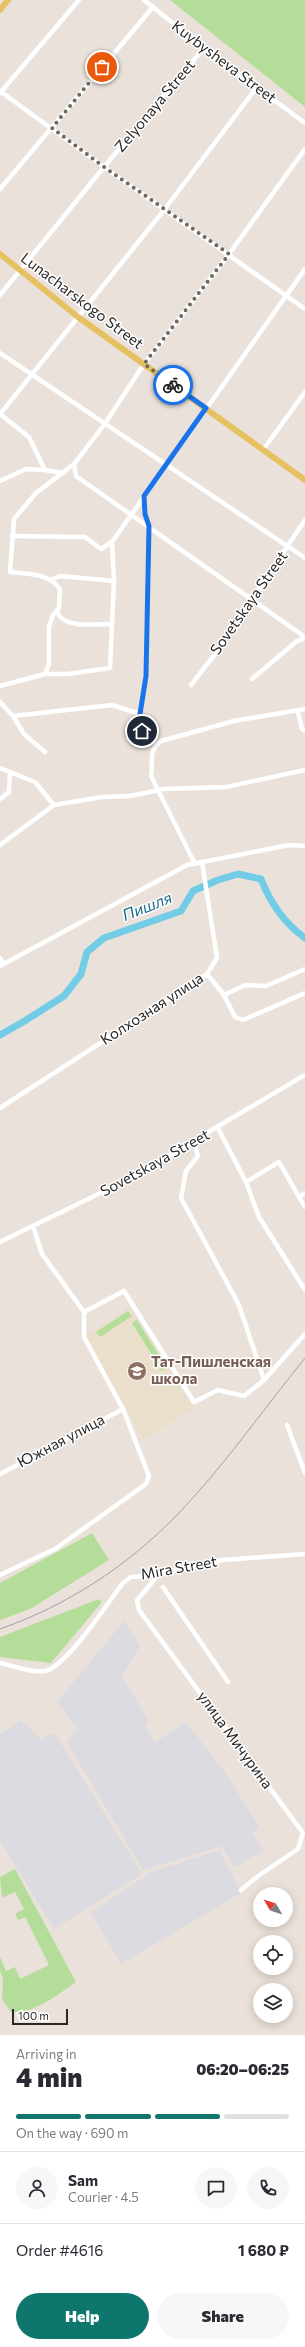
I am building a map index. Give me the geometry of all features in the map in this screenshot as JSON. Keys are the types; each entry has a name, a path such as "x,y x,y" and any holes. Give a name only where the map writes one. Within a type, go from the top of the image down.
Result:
{"main road":[{"path":"0,10 8,0"},
{"name":"Lunacharskogo Street","path":"0,254 78,318 305,480"}],"street":[{"path":"79,0 0,92 305,309"},
{"name":"Kuybysheva Street","path":"144,0 204,48 305,123"},
{"path":"0,189 153,7"},
{"name":"Zelyonaya Street","path":"0,295 104,167 204,48"},
{"path":"45,470 29,437 0,414 164,210 257,87"},
{"path":"45,674 49,664 49,627 54,615 60,608 60,589 50,580 36,575 10,572 14,519 36,493 74,464 104,425 144,364 229,254 305,149"},
{"path":"12,536 84,537 101,549 112,542 305,269"},
{"path":"0,354 32,374 104,425 168,464 305,558"},
{"path":"263,450 305,392"},
{"path":"74,464 76,476 149,526 305,638"},
{"path":"0,481 26,469 63,473"},
{"path":"142,731 140,714 146,670 149,526 145,514 144,496"},
{"name":"Sovetskaya Street","path":"190,685 252,600 305,520"},
{"path":"0,686 45,674 68,674 110,668 114,580 112,542"},
{"path":"50,580 61,576 114,580"},
{"path":"57,612 62,620 70,623 111,624"},
{"path":"252,679 297,641 305,638"},
{"path":"0,702 13,716 24,734 45,752"},
{"path":"13,716 112,704 140,714"},
{"path":"195,864 151,776 153,767 151,755 155,744 160,741 234,721 298,712 305,709"},
{"path":"298,712 302,729 305,731"},
{"path":"0,768 35,782 54,805"},
{"path":"0,846 54,805 102,797 130,796 158,789 226,787 305,770"},
{"path":"0,799 9,792 10,772"},
{"path":"0,958 2,965 187,865 289,845 305,846"},
{"name":"Колхозная улица","path":"0,1108 207,974 217,958 202,862"},
{"path":"207,974 224,995 245,985 266,986 305,969"},
{"name":"Колхозная улица","path":"224,995 235,1016 243,1020 305,993"},
{"name":"Sovetskaya Street","path":"0,1242 127,1180 218,1128 305,1075"},
{"path":"218,1128 246,1182 259,1217 305,1290"},
{"path":"194,1142 198,1156 186,1171 181,1198 239,1305 264,1380"},
{"path":"246,1182 279,1162 305,1207"},
{"path":"299,1197 305,1193"},
{"path":"0,1575 56,1549 146,1484 150,1476 123,1409 84,1337 84,1312 42,1254 33,1226"},
{"path":"84,1312 124,1291 194,1402 218,1390 244,1396 264,1380 305,1334"},
{"name":"Южная улица","path":"0,1474 123,1409"},
{"path":"287,1425 305,1473"},
{"name":"Mira Street","path":"0,1663 33,1671 52,1668 70,1653 122,1584 131,1577 155,1575 223,1560 305,1554"},
{"name":"улица Мичурина","path":"155,1575 154,1580 137,1600 139,1610 303,1832 298,1850 258,1876 241,1890"},
{"path":"163,1587 228,1682"}],"shaded area":[{"name":"Тат-Пишленская школа","path":"129,1307 194,1409 143,1439 86,1336"},
{"path":"124,1621 140,1646 122,1677 149,1721 145,1726 155,1742 186,1722 224,1771 260,1828 252,1832 263,1851 234,1868 222,1846 143,1870 66,1741 78,1730 57,1702"},
{"path":"21,1720 41,1740 54,1732 142,1874 54,1929 0,1841 0,1734"},
{"path":"220,1850 241,1893 121,1964 91,1913 151,1872"}],"green space":[{"path":"170,0 305,0 305,107"},
{"path":"128,1311 132,1316 100,1337 96,1332"},
{"path":"137,1320 167,1368 162,1371 132,1323"},
{"path":"92,1533 109,1560 30,1609 0,1620 0,1583"},
{"path":"99,1599 102,1602 51,1663 0,1657 0,1637"},
{"path":"15,1869 76,1982 45,2003 20,2012 11,2012 2,1999 3,1979 0,1971 0,1957 6,1971 15,1967 20,1979 49,1965 25,1917 18,1920 15,1914 24,1909 15,1892 2,1898 0,1877"}],"waterway":[{"name":"Пишля","path":"0,1035 64,996 81,974 87,952 104,938 181,911 193,891 218,880 238,874 261,879 278,912 297,932 305,938"}],"railway":[{"path":"0,1629 24,1620 71,1597 115,1568 156,1535 175,1517 209,1479 305,1358"}],"way so far":[{"path":"102,67 52,128 164,210 229,254 144,364 173,385"}],"place":[{"name":"Тат-Пишленская школа","path":"137,1371"}],"route":[{"path":"142,731 140,714 146,676 149,526 145,514 144,496 206,408 173,385"}]}
